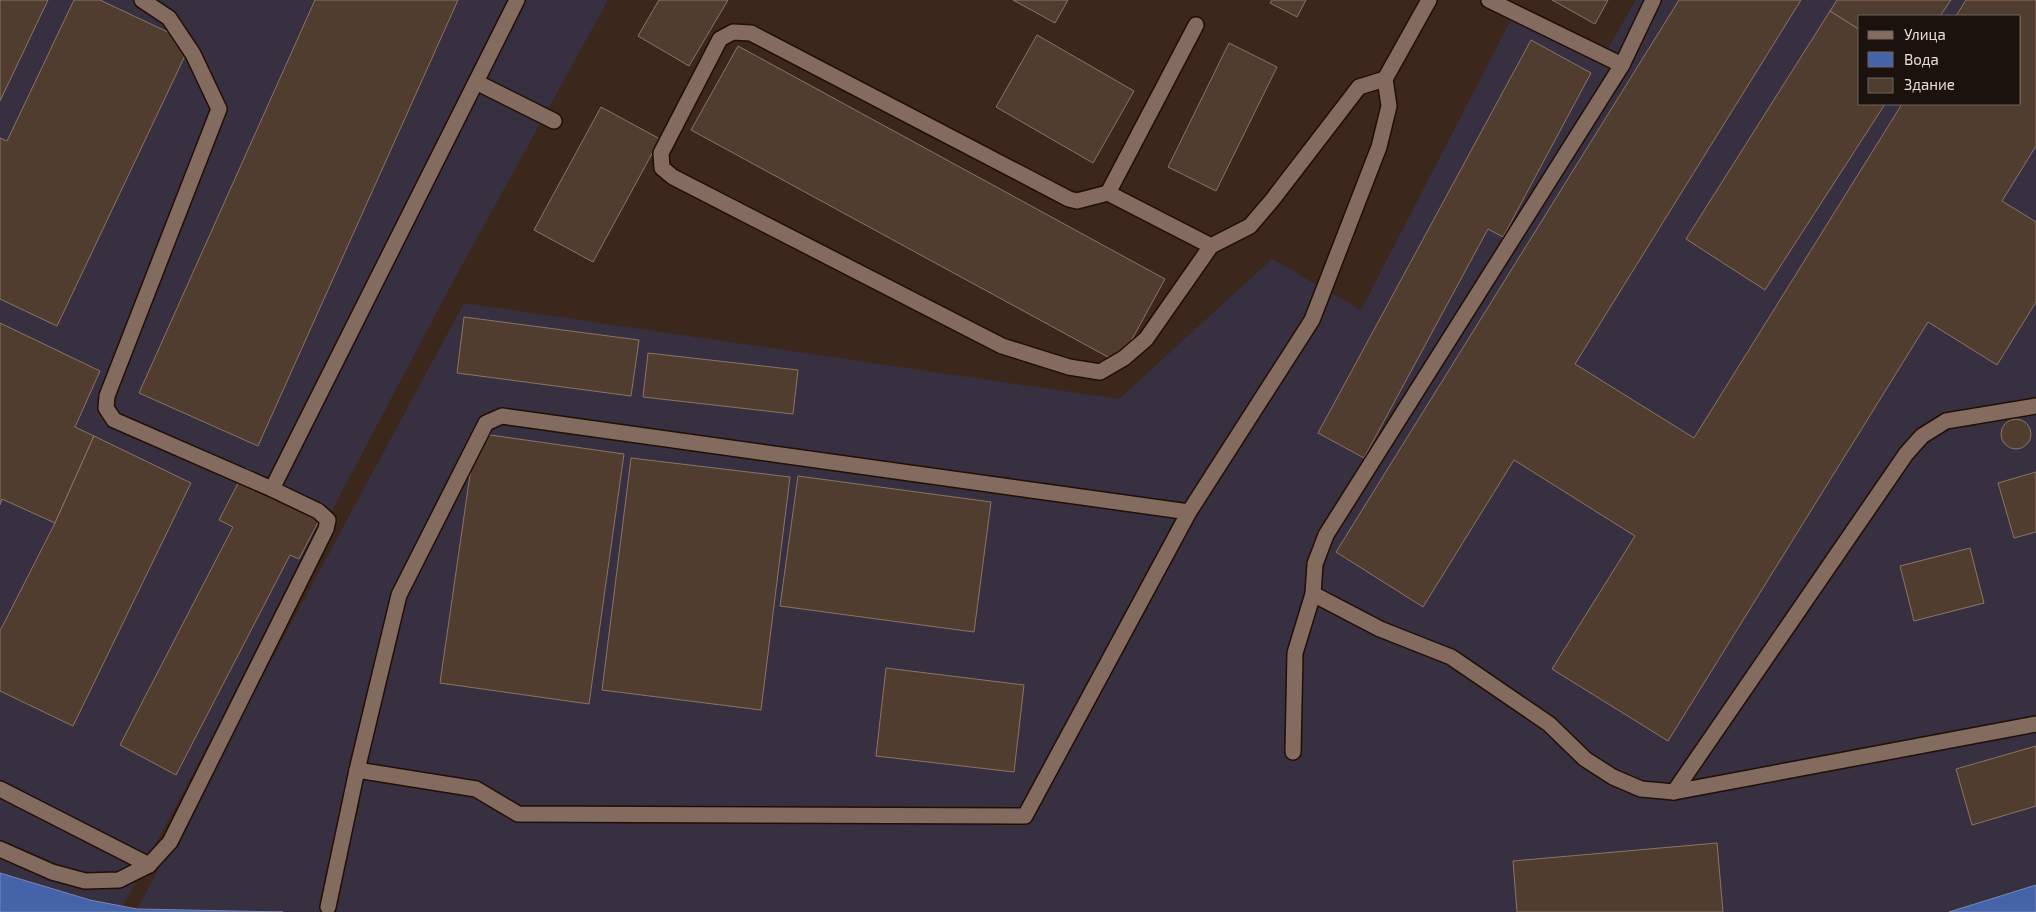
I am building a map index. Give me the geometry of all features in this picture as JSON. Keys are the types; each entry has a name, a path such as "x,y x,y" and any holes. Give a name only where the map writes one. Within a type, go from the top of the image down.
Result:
{"street":[{"path":"0,849 52,872 85,881 119,880 150,865 170,842 326,529 328,520 318,511 272,489 114,420 106,408 107,396 219,109 193,54 169,18 142,0"},
{"path":"272,489 517,0"},
{"path":"357,770 476,789 518,814 1025,816 1189,512 1312,320 1379,147 1389,106 1385,80 1429,0"},
{"path":"1489,0 1622,65"},
{"path":"1293,752 1295,653 1313,594 1315,564 1326,535 1622,65 1653,0"},
{"path":"1108,193 1196,25"},
{"path":"1211,246 1108,193 1077,201 1069,199 751,33 733,32 720,39 661,153 662,168 673,177 1002,346 1069,367 1100,372 1146,339 1211,246 1250,226 1359,87 1385,80"},
{"path":"476,82 554,121"},
{"path":"1674,792 1906,454 1922,436 1946,422 2036,406"},
{"path":"328,907 357,770 399,595 486,423 502,416 1189,512"},
{"path":"1313,594 1380,629 1451,657 1549,724 1585,759 1613,777 1641,790 1674,792 2036,724"},
{"path":"0,789 150,865"}],"shaded area":[{"path":"0,0 608,0 449,289 123,906 90,900 0,873"},
{"path":"1636,0 2036,0 2036,885 1949,912 283,912 137,909 464,303 1119,399 1272,259 1361,310 1517,8 1606,52"}],"water":[{"path":"0,873 90,900 137,909 283,912 0,912"},
{"path":"2036,885 2036,912 1949,912"}],"building":[{"path":"0,0 48,0 0,101"},
{"path":"74,0 100,0 191,43 57,326 0,299 0,138 7,141"},
{"path":"315,0 458,0 258,446 139,393"},
{"path":"659,0 728,0 689,66 638,36"},
{"path":"1013,0 1068,0 1055,23"},
{"path":"1272,0 1306,0 1297,17 1270,3"},
{"path":"1552,0 1608,0 1595,24"},
{"path":"1679,0 1801,0 1575,364 1694,438 1901,105 2021,105 2021,15 1957,15 1966,0 2036,0 2036,146 2002,201 2036,222 2036,302 1997,365 1928,322 1668,741 1552,669 1635,536 1514,460 1423,607 1336,552"},
{"path":"1837,0 1951,0 1941,15 1858,15 1858,29 1830,11"},
{"path":"1830,11 1858,29 1858,105 1884,105 1765,290 1686,239"},
{"path":"1037,35 1134,91 1093,163 996,107"},
{"path":"1531,40 1591,73 1503,237 1488,229 1364,458 1318,433"},
{"path":"1229,43 1277,67 1216,191 1168,167"},
{"path":"738,46 1165,279 1119,363 691,130"},
{"path":"601,107 660,139 593,262 534,230"},
{"path":"464,317 639,340 631,396 457,373"},
{"path":"0,323 100,371 75,427 94,436 55,523 2,499 0,505"},
{"path":"648,353 798,370 793,414 643,397"},
{"path":"2016,419 2027,423 2031,434 2027,445 2016,449 2005,445 2001,434 2005,423"},
{"path":"476,433 624,454 589,704 440,683"},
{"path":"94,436 191,483 73,726 0,691 0,631 55,523"},
{"path":"631,458 790,477 761,710 602,690"},
{"path":"246,468 325,509 299,559 290,555 176,775 120,745 233,527 219,520"},
{"path":"2036,472 2036,532 2014,538 1998,483"},
{"path":"798,476 991,502 974,632 780,606"},
{"path":"1970,548 1984,603 1914,621 1900,566"},
{"path":"886,668 1024,685 1014,772 876,756"},
{"path":"2036,746 2036,806 1972,825 1956,769"},
{"path":"1717,843 1723,912 1517,912 1513,861"}]}
